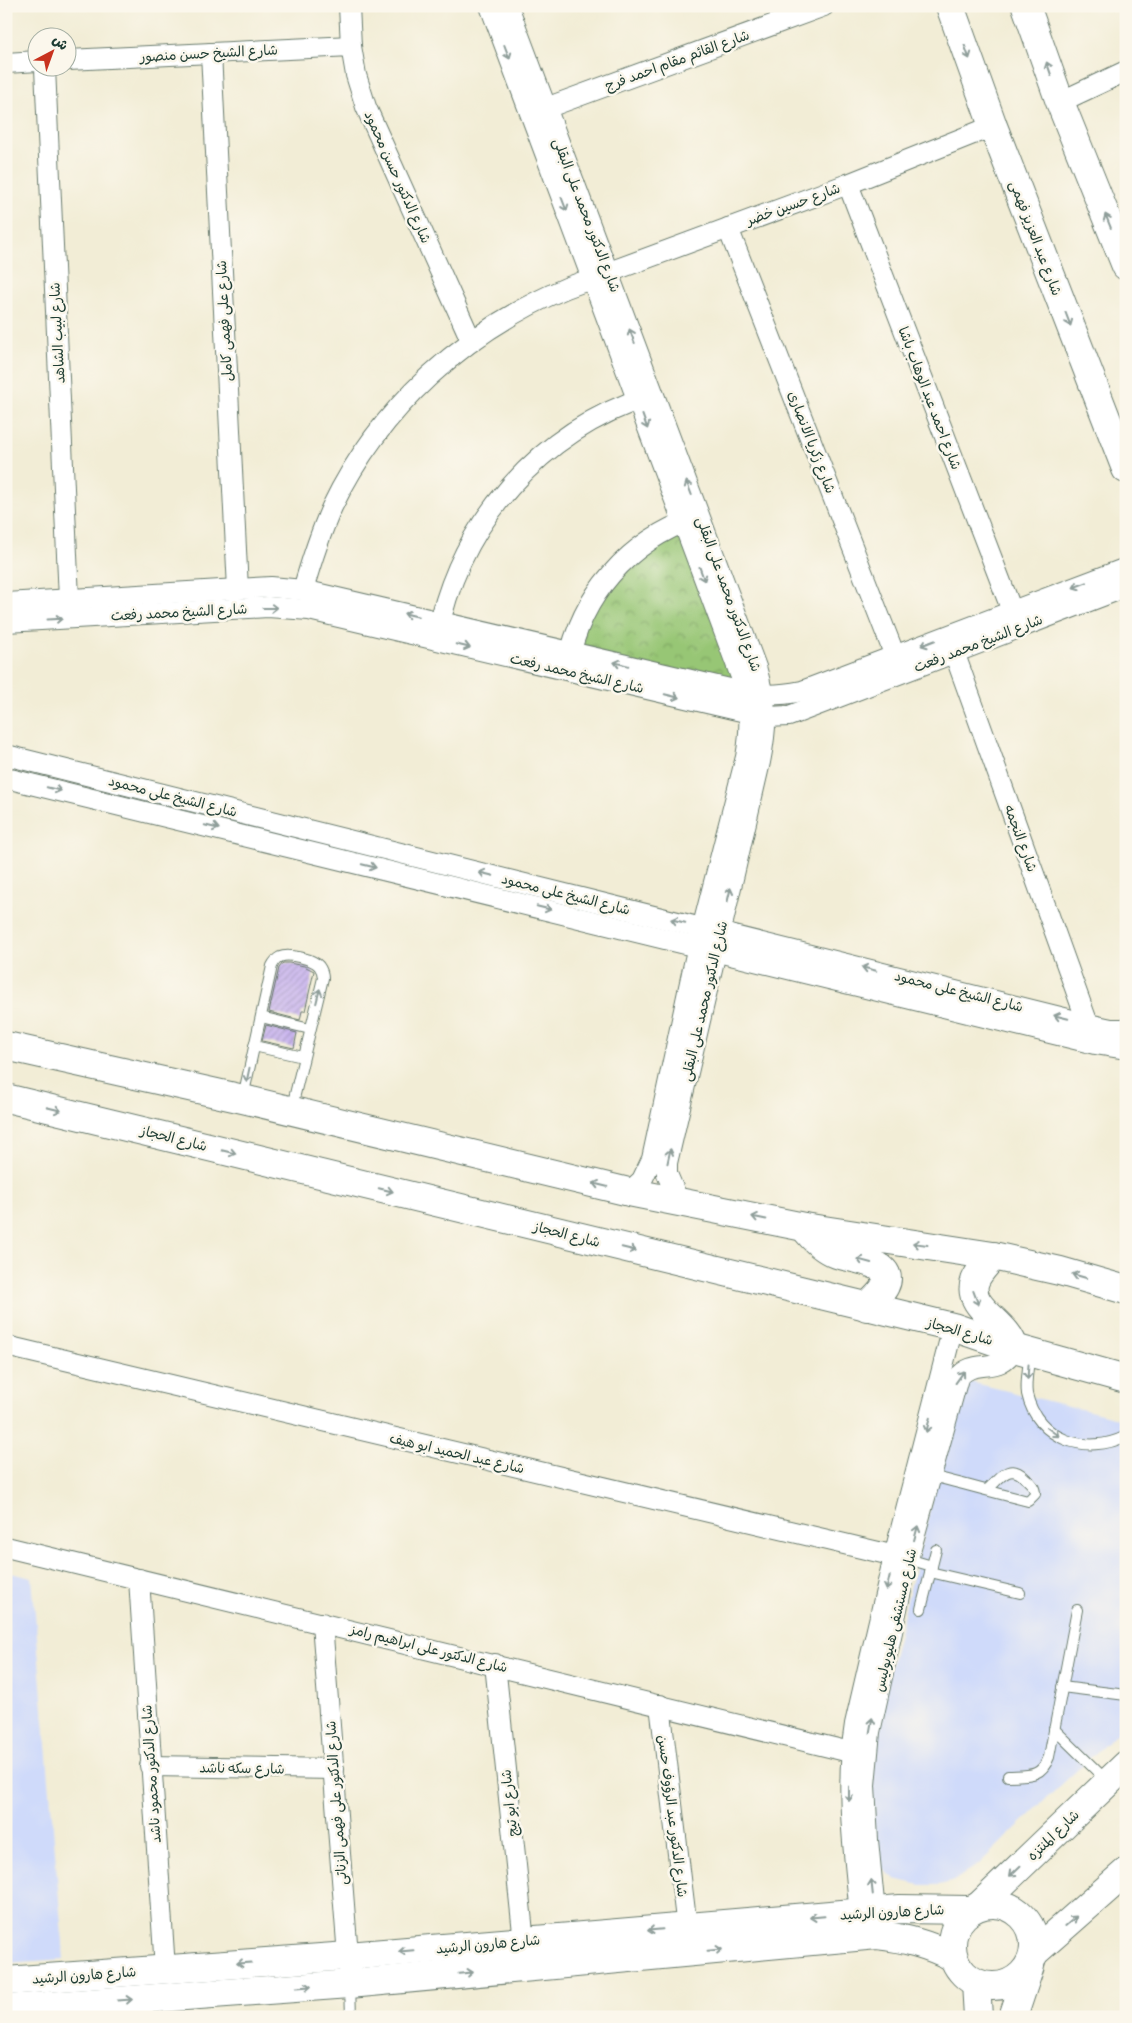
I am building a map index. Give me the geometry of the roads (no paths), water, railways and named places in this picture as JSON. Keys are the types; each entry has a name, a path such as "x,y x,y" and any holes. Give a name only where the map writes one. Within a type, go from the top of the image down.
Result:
{"main road":[{"name":"شارع عبد العزيز فهمى","path":"950,6 993,126 1126,469"},
{"path":"1026,6 1060,102 1126,266"},
{"path":"6,1046 243,1099 629,1192 804,1227 993,1256 1060,1271 1126,1290"},
{"name":"شارع الحجاز","path":"6,1098 953,1327 1022,1350 1126,1379"},
{"path":"804,1227 825,1248 837,1254 882,1268 887,1277 885,1286 867,1307"},
{"path":"993,1256 975,1280 974,1295 981,1308 1008,1333 1022,1350"},
{"name":"شارع المنتزه","path":"975,1907 1117,1773"},
{"path":"1013,2017 1032,1958 1035,1944 1030,1925 1017,1911 1000,1904 975,1907 960,1919 954,1930 951,1943 953,1957 958,1968 976,1983 997,1986 1007,1984 1017,1979 1032,1958 1126,1872"},
{"name":"شارع هارون الرشيد","path":"6,2009 350,1984 868,1924 928,1908 975,1907"},
{"name":"شارع هارون الرشيد","path":"6,1981 348,1956 687,1928 868,1924 934,1947 953,1957"},
{"path":"976,1983 978,2017"}],"street":[{"name":"شارع الدكتور حسن محمود","path":"349,6 351,46 356,75 366,107 471,340"},
{"name":"شارع الدكتور محمد على البقلى","path":"490,6 538,111 756,694 758,716 750,733 667,1163 667,1174 679,1202"},
{"name":"شارع الدكتور محمد على البقلى","path":"508,6 538,111"},
{"name":"شارع القائم مقام احمد فرج","path":"538,111 824,6"},
{"name":"شارع الشيخ حسن منصور","path":"78,60 351,46"},
{"name":"شارع على فهمى كامل","path":"211,53 238,589"},
{"path":"6,63 28,62"},
{"path":"1060,102 1126,71"},
{"name":"شارع لبيب الشاهد","path":"45,78 68,599"},
{"name":"شارع حسين خضر","path":"303,590 316,548 332,508 358,461 378,432 406,398 437,368 471,340 525,306 600,275 848,184 993,126"},
{"name":"شارع احمد عبد الوهاب باشا","path":"848,184 1012,611"},
{"name":"شارع زكريا الانصارى","path":"728,228 895,656"},
{"path":"438,631 449,589 462,557 479,527 499,499 547,450 575,430 605,413 646,397"},
{"path":"569,662 582,620 602,584 619,564 638,547 660,534 691,520"},
{"name":"شارع الشيخ محمد رفعت","path":"569,662 756,694 783,695 802,691 1126,568"},
{"name":"شارع الشيخ محمد رفعت","path":"6,603 271,587 303,590 438,631 569,662 758,716 789,716 1126,587"},
{"name":"شارع الشيخ محمد رفعت","path":"6,622 268,607 288,608 438,631"},
{"name":"شارع النجمه","path":"954,652 1088,1024"},
{"name":"شارع الشيخ على محمود","path":"6,755 709,939 1095,1044 1126,1049"},
{"name":"شارع الشيخ على محمود","path":"6,778 1088,1024 1111,1029 1126,1029"},
{"name":"شارع الدكتور محمد على البقلى","path":"629,1192 642,1180 652,1160 709,939"},
{"name":"شارع مستشفى هليوبوليس","path":"868,1924 866,1758 901,1558 953,1327"},
{"name":"شارع عبد الحميد ابو هيف","path":"6,1346 901,1558"},
{"name":"شارع مستشفى هليوبوليس","path":"868,1924 849,1802 850,1752 854,1724 901,1558 931,1476 958,1378 971,1368 999,1364 1022,1350"},
{"name":"شارع الدكتور على ابراهيم رامز","path":"6,1547 495,1664 850,1752"},
{"name":"شارع الدكتور محمود ناشد","path":"139,1579 165,1969"},
{"name":"شارع الدكتور على فهمى الزناتى","path":"322,1623 350,1984"},
{"name":"شارع ابو تيج","path":"495,1664 524,1942"},
{"name":"شارع الدكتور عبد الرؤوف حسن","path":"660,1705 687,1928"},
{"name":"شارع سكه ناشد","path":"150,1766 334,1769"}],"lane":[{"path":"243,1099 272,966 281,956 288,955 314,962 322,972 323,978 291,1112"},
{"path":"260,1017 310,1029"},
{"path":"254,1046 304,1057"},
{"path":"1022,1350 1027,1392 1033,1410 1044,1425 1059,1437 1077,1444 1095,1446 1114,1442 1126,1436"},
{"path":"931,1476 987,1490"},
{"path":"921,1609 936,1550"},
{"path":"901,1558 931,1569 1020,1593"},
{"path":"1008,1776 1032,1775 1040,1772 1046,1765 1077,1610"},
{"path":"1062,1687 1126,1695"},
{"path":"1054,1729 1117,1773"},
{"path":"350,1984 351,2017"}]}
